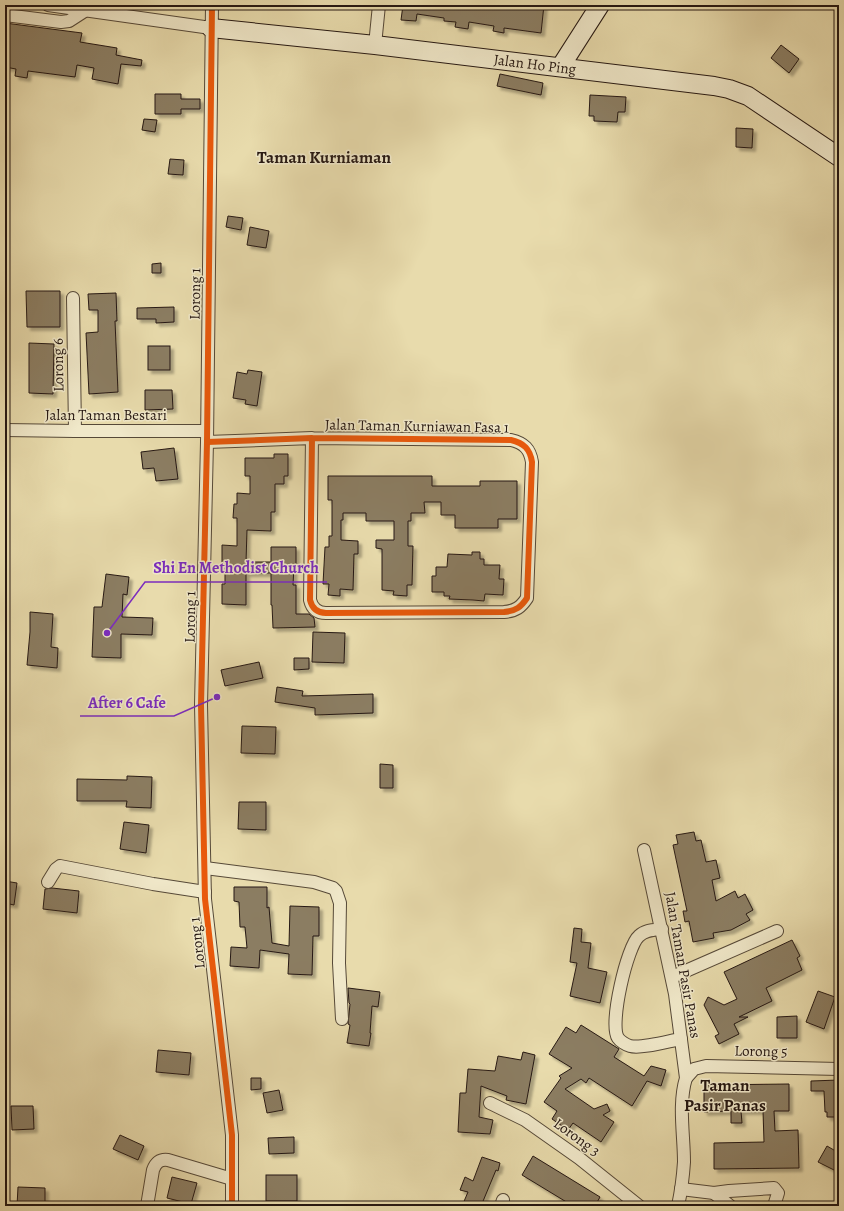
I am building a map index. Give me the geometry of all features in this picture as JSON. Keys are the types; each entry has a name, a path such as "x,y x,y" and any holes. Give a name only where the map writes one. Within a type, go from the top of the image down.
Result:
{"street":[{"path":"48,5 211,28"},
{"name":"Lorong 1","path":"212,5 207,436 201,705 205,892 232,1134 232,1206"},
{"path":"375,45 379,5"},
{"path":"561,66 600,5"},
{"path":"5,15 61,22 69,21 86,10"},
{"name":"Jalan Ho Ping","path":"211,28 561,66 729,89 748,96 763,105 839,156"},
{"name":"Lorong 6","path":"73,298 75,431"},
{"name":"Jalan Taman Bestari","path":"5,430 207,436"},
{"name":"Jalan Taman Kurniawan Fasa 1","path":"207,436 511,440 524,444 531,455 532,462 527,598 523,604 518,609 504,612 326,613 317,611 313,608 310,600 312,438"},
{"name":"Jalan Taman Pasir Panas","path":"644,850 672,977 686,1078 684,1084 682,1109 684,1163 678,1206"},
{"path":"48,882 56,869 60,866 153,884 205,892"},
{"path":"205,868 314,882 333,888 336,891 340,903 339,963 342,1019"},
{"path":"662,929 642,933 632,944 615,1014 615,1028 618,1038 631,1046 640,1047 681,1039"},
{"path":"672,977 776,931"},
{"name":"Lorong 5","path":"686,1078 694,1069 706,1066 839,1069"},
{"name":"Lorong 3","path":"490,1103 525,1120 580,1158 639,1206"},
{"path":"147,1206 153,1170 155,1165 163,1160 168,1160 232,1179"},
{"path":"681,1189 714,1193 729,1190 774,1188 778,1193 774,1206"},
{"path":"714,1193 730,1206"}],"building":[{"path":"403,5 544,5 541,33 504,28 504,33 493,31 494,26 469,22 468,29 455,27 456,22 444,21 444,18 417,14 416,21 401,20"},
{"path":"5,23 82,33 80,42 117,48 116,55 142,60 141,66 121,64 118,84 92,79 94,68 77,65 75,77 28,71 27,78 15,76 16,69 5,67"},
{"path":"781,45 799,59 789,73 771,58"},
{"path":"500,74 543,83 541,95 497,86"},
{"path":"155,94 181,94 181,99 200,99 200,109 181,109 181,114 155,114"},
{"path":"590,95 626,97 625,112 618,112 617,122 594,121 594,116 589,116"},
{"path":"144,119 157,120 155,132 142,130"},
{"path":"736,128 753,129 752,148 736,147"},
{"path":"170,159 184,160 183,175 168,174"},
{"path":"228,216 243,218 241,230 226,227"},
{"path":"250,227 269,231 266,248 247,245"},
{"path":"161,263 161,273 152,273 152,264"},
{"path":"26,291 60,291 60,327 27,327"},
{"path":"116,293 117,321 115,321 118,392 89,394 86,333 98,332 98,310 89,310 88,294"},
{"path":"174,307 174,322 156,323 156,319 137,319 137,308"},
{"path":"29,343 54,344 53,394 29,393"},
{"path":"148,346 170,346 170,370 148,370"},
{"path":"248,370 262,372 257,406 245,404 246,400 233,398 237,372 247,374"},
{"path":"145,390 172,390 173,409 145,410"},
{"path":"174,448 178,479 156,481 154,468 143,469 141,452"},
{"path":"274,454 288,454 288,476 284,476 284,484 275,484 275,512 271,512 271,531 247,530 246,562 271,562 271,547 296,547 296,567 294,566 293,585 296,585 296,614 309,614 314,618 315,627 273,628 271,573 246,573 246,605 222,604 222,584 225,584 225,566 222,566 222,545 237,546 237,518 233,518 234,504 237,504 237,493 250,494 250,476 245,476 245,458 274,458"},
{"path":"328,476 432,476 432,486 480,486 480,481 517,481 517,519 498,519 498,528 455,528 455,515 441,515 441,502 424,502 425,513 411,513 411,521 408,521 408,546 413,546 412,585 407,585 407,596 393,595 394,591 382,590 382,549 376,548 376,540 394,540 394,521 366,521 366,513 343,513 343,520 341,520 341,540 358,541 358,554 354,554 353,590 340,589 340,596 328,595 329,584 323,584 325,547 329,547 329,536 332,536 332,500 328,500"},
{"path":"472,552 480,552 480,559 484,559 484,565 500,565 499,579 504,579 503,595 485,594 484,601 449,599 450,596 444,596 444,592 432,592 432,576 436,576 436,567 447,567 448,554 472,555"},
{"path":"106,574 129,577 127,595 123,594 122,617 153,618 152,635 121,634 121,658 92,657 94,607 102,607"},
{"path":"30,612 53,614 51,647 58,648 57,668 27,665"},
{"path":"313,632 345,633 344,663 312,662"},
{"path":"294,658 309,658 309,669 294,670"},
{"path":"259,662 263,678 225,686 221,670"},
{"path":"277,687 303,691 302,696 373,694 373,713 315,715 315,708 275,702"},
{"path":"242,726 276,727 275,754 241,753"},
{"path":"380,764 393,765 393,788 380,788"},
{"path":"127,776 152,777 151,808 126,807 127,801 77,801 77,779 127,780"},
{"path":"239,802 266,802 266,830 238,829"},
{"path":"124,822 149,825 146,853 120,849"},
{"path":"694,832 696,841 701,840 706,862 716,860 720,878 712,880 716,901 735,891 738,898 745,894 753,910 746,914 750,920 731,930 713,933 714,938 693,942 689,921 685,922 683,911 687,911 673,845 678,844 676,835"},
{"path":"5,881 17,883 14,905 5,903"},
{"path":"234,887 267,887 267,908 269,907 272,943 289,946 290,906 319,907 319,936 313,936 312,975 288,974 289,954 260,950 259,968 230,966 231,947 247,948 245,927 240,927 239,902 234,901"},
{"path":"52,888 79,891 77,913 43,909 45,889"},
{"path":"574,928 582,929 581,942 591,943 588,968 607,972 600,1003 570,996 577,963 570,962"},
{"path":"792,940 800,956 797,958 802,970 766,988 772,1001 739,1017 748,1017 734,1024 739,1034 719,1044 715,1036 719,1034 704,1005 708,997 724,1005 737,999 724,972"},
{"path":"348,988 380,992 378,1007 372,1006 369,1046 347,1043 350,1025 348,1024 350,1004"},
{"path":"818,991 835,997 824,1029 806,1022"},
{"path":"797,1016 797,1038 777,1038 777,1017"},
{"path":"581,1025 619,1049 614,1057 644,1076 651,1066 666,1070 661,1086 647,1081 632,1106 589,1078 586,1083 581,1079 565,1089 594,1109 607,1104 610,1111 603,1115 614,1122 601,1142 573,1123 568,1130 552,1119 557,1111 544,1102 561,1078 559,1076 572,1068 549,1054 566,1027 576,1033"},
{"path":"158,1050 191,1053 189,1075 156,1072"},
{"path":"523,1052 535,1055 526,1104 506,1100 507,1096 481,1086 479,1117 493,1120 490,1134 458,1132 460,1093 466,1093 468,1069 495,1071 498,1056 521,1060"},
{"path":"251,1078 261,1078 261,1089 251,1090"},
{"path":"839,1080 839,1117 827,1117 827,1112 825,1112 824,1091 811,1091 811,1081"},
{"path":"789,1084 789,1111 774,1111 775,1131 798,1130 799,1168 714,1169 714,1143 764,1142 763,1111 741,1111 742,1123 731,1123 731,1111 704,1112 704,1085"},
{"path":"279,1090 283,1110 267,1113 263,1093"},
{"path":"11,1106 33,1106 34,1129 12,1130"},
{"path":"120,1135 144,1146 138,1160 113,1149"},
{"path":"294,1137 294,1153 269,1154 268,1138"},
{"path":"827,1146 839,1153 839,1160 834,1170 818,1162"},
{"path":"533,1156 600,1197 595,1206 573,1206 522,1175"},
{"path":"482,1157 500,1163 498,1171 496,1170 481,1206 462,1206 468,1192 460,1190 465,1177 473,1181"},
{"path":"266,1175 297,1175 297,1201 266,1201"},
{"path":"172,1177 197,1183 191,1204 167,1198"},
{"path":"18,1187 45,1188 45,1206 17,1206"}],"cycle path":[{"path":"212,5 207,442 201,705 205,899 232,1135 232,1206"},
{"path":"207,442 312,438 511,440 519,443 526,447 532,462 527,598 525,601 515,610 504,612 326,613 315,610 310,600 312,438"}],"place":[{"name":"Shi En Methodist Church","path":"107,633"},
{"name":"After 6 Cafe","path":"217,697"}],"district":[{"name":"Taman Kurniaman","path":"324,157"},
{"name":"Taman Pasir Panas","path":"725,1095"}]}
